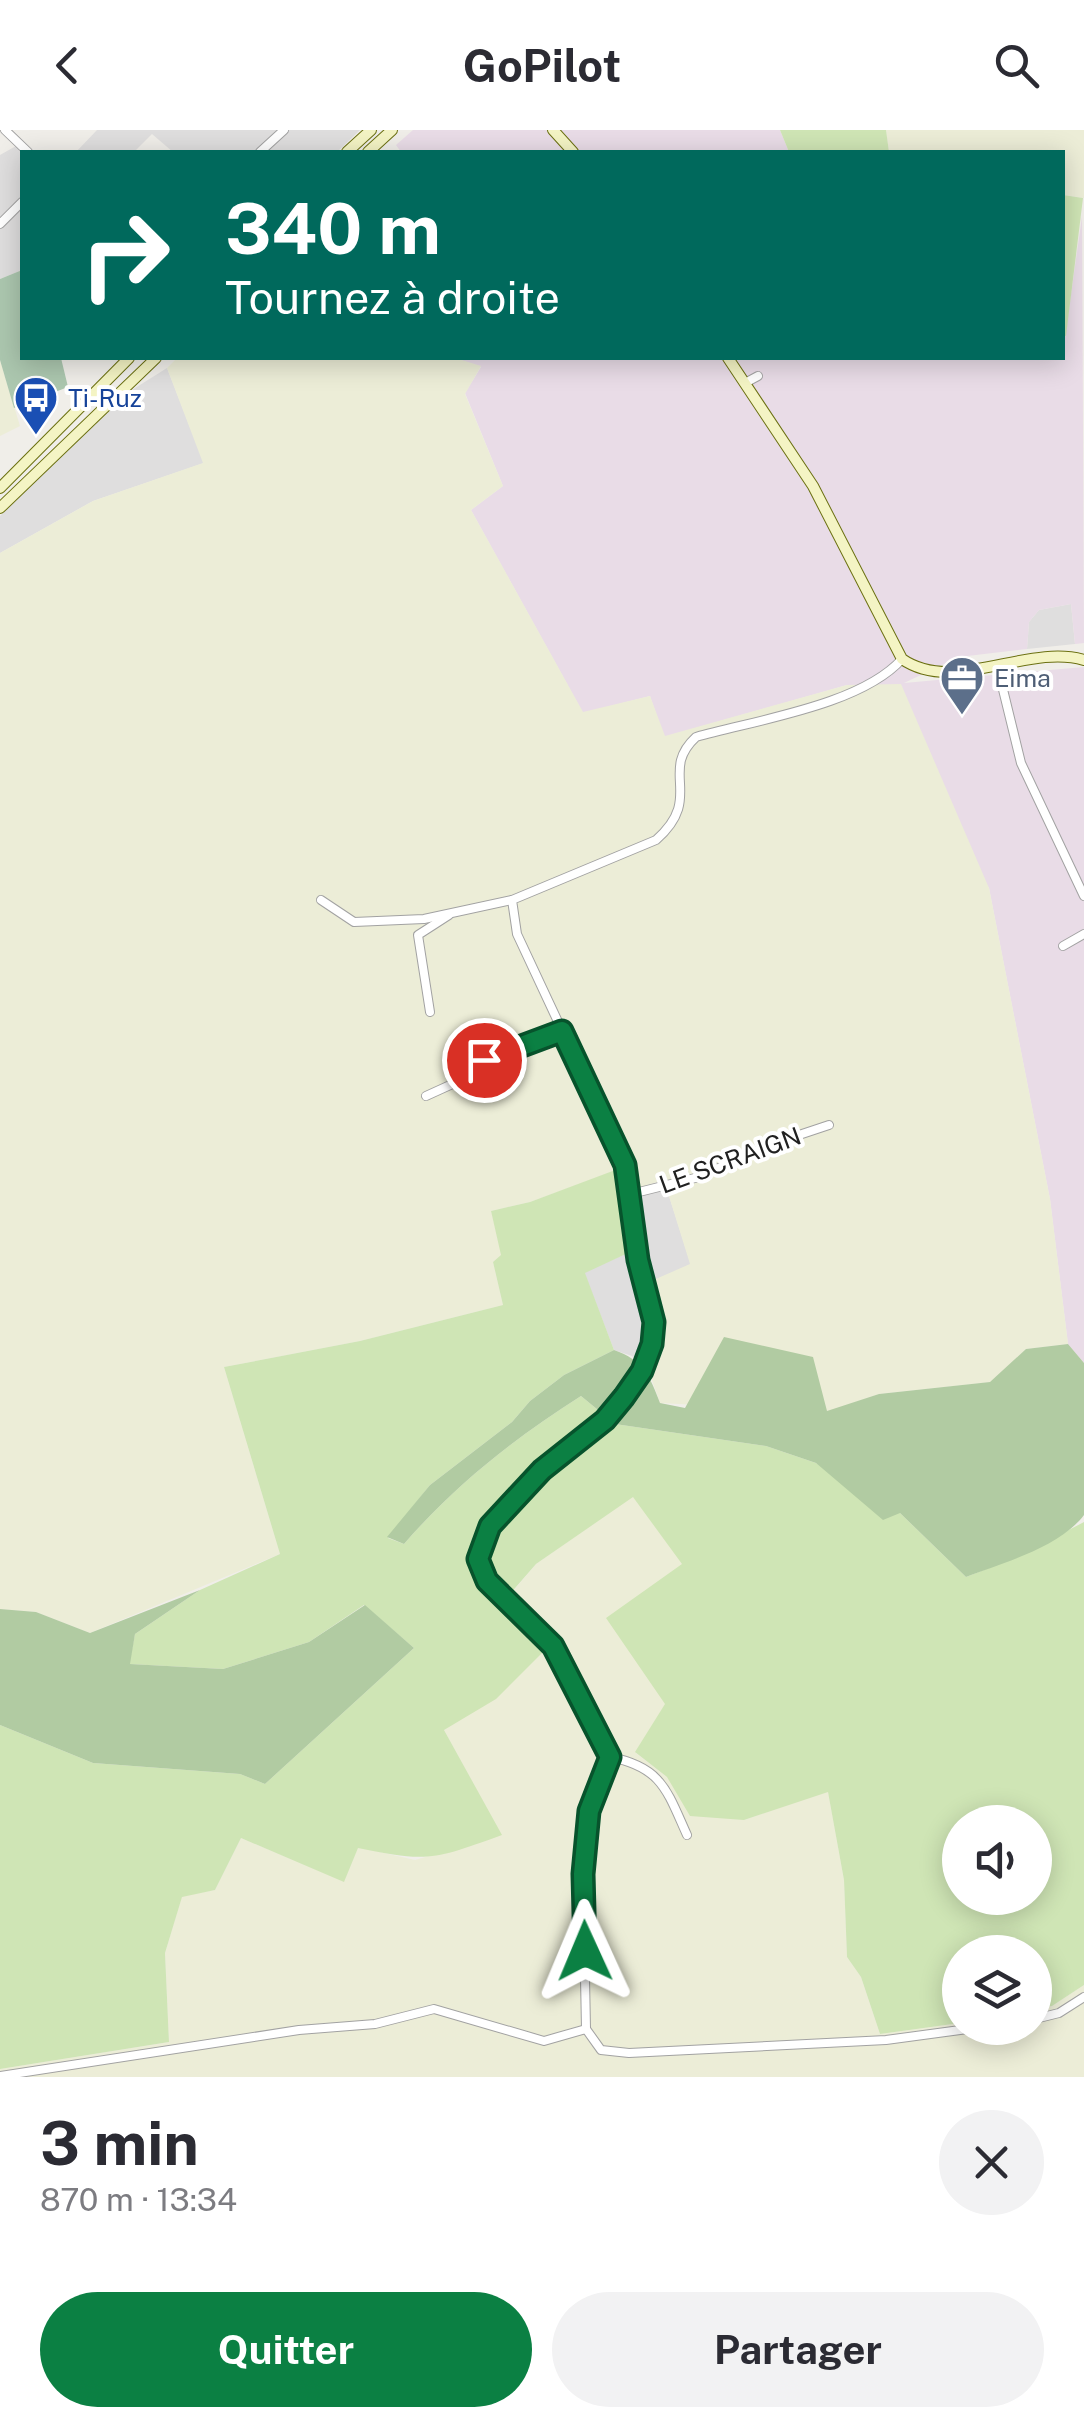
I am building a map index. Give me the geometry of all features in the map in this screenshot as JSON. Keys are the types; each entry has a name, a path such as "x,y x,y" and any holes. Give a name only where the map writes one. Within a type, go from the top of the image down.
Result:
{"street":[{"path":"5,130 26,150"},
{"path":"262,150 284,130"},
{"path":"349,150 371,130"},
{"path":"370,150 392,130"},
{"path":"553,130 572,150"},
{"path":"0,224 20,204"},
{"path":"1,487 126,360"},
{"path":"0,508 154,360"},
{"path":"729,360 814,486 902,660 934,670 1084,660"},
{"path":"746,383 758,376"},
{"path":"321,900 354,922 424,919 512,900 656,840 666,832 682,806 684,748 696,737 858,690 886,678 902,660"},
{"path":"997,665 1021,763 1084,896"},
{"path":"512,900 518,934 625,1165 638,1260 654,1322 642,1371 605,1420 542,1470 490,1526 478,1559 487,1581 553,1646 610,1757 589,1811 583,1874 586,2029 601,2050 629,2053 886,2040 942,2032"},
{"path":"430,1012 418,934 452,912"},
{"path":"1063,946 1084,934"},
{"path":"426,1096 470,1076 495,1054 562,1031"},
{"name":"LE SCRAIGN","path":"630,1194 699,1176 769,1145 829,1125"},
{"path":"610,1757 633,1761 663,1781 687,1835"},
{"path":"1052,2014 1084,1997"},
{"path":"0,2076 299,2030 374,2024 421,2010 434,2010 544,2041 586,2029"}],"shaded area":[{"path":"97,130 360,130 339,150 171,150 152,134 136,150 78,150"},
{"path":"413,130 780,130 788,150 400,150 396,145"},
{"path":"16,146 20,151 20,271 0,279 0,155"},
{"path":"1082,217 1084,643 1075,644 1071,604 1039,610 1029,622 1027,649 959,657 904,683 1084,667 1084,1363 1068,1344 1050,1199 989,888 847,685 664,737 650,696 583,713 471,510 503,486 465,393 481,367 461,360 1065,360"},
{"path":"167,368 204,463 93,501 0,553 0,516 124,395"},
{"path":"1071,604 1075,644 1027,649 1029,622 1039,610"},
{"path":"664,1180 691,1265 649,1282 659,1329 649,1372 632,1356 614,1350 584,1272 628,1253 623,1193"}],"green space":[{"path":"780,130 886,130 889,150 788,150"},
{"path":"886,130 1084,130 1084,198 1065,195 1065,150 889,150"},
{"path":"1065,195 1083,198 1065,336"},
{"path":"20,271 20,360 61,360 68,387 14,408 0,360 0,279"},
{"path":"0,360 20,426 0,436"},
{"path":"175,360 462,360 481,366 465,394 503,486 471,510 583,712 650,696 665,736 847,685 901,684 989,888 1050,1199 1068,1344 1026,1349 991,1382 879,1394 827,1412 660,1403 649,1372 659,1329 649,1282 690,1264 664,1180 623,1193 618,1170 530,1202 491,1211 502,1256 493,1262 503,1305 360,1341 224,1367 280,1554 90,1633 36,1612 0,1609 0,553 93,501 203,463 167,368"},
{"path":"618,1169 628,1253 585,1273 614,1350 564,1375 530,1401 512,1422 430,1485 388,1538 404,1544 487,1463 581,1396 615,1424 766,1446 816,1463 900,1513 966,1577 1019,1556 1084,1522 1084,1985 1052,2006 1052,1935 942,1935 942,2025 880,2034 861,1977 847,1957 844,1880 828,1792 744,1820 690,1816 667,1777 635,1752 665,1704 606,1618 682,1564 633,1497 536,1564 503,1602 547,1648 496,1699 444,1730 502,1835 432,1856 401,1856 358,1848 344,1882 241,1838 215,1890 182,1897 165,1953 169,2042 0,2069 0,1725 93,1763 240,1774 265,1784 414,1648 364,1605 309,1642 223,1669 129,1664 135,1634 200,1590 280,1554 224,1367 360,1341 503,1305 493,1262 501,1255 491,1211 530,1202"},
{"path":"724,1337 813,1357 827,1411 879,1394 990,1382 1026,1349 1068,1344 1084,1363 1084,1515 1046,1545 966,1577 900,1513 883,1520 816,1463 766,1446 615,1424 581,1396 487,1463 404,1544 387,1537 430,1485 512,1422 530,1401 564,1375 614,1350 644,1370 660,1403 685,1408"},
{"path":"633,1496 683,1564 665,1705 636,1753 667,1777 744,1820 828,1791 844,1880 847,1957 861,1977 880,2034 942,2025 942,2045 1052,2045 1052,2006 1084,1985 1084,2077 0,2077 0,2069 169,2042 165,1953 182,1896 215,1890 241,1838 344,1881 358,1847 415,1860 501,1835 444,1730 547,1648 503,1603 536,1564"},
{"path":"200,1590 135,1634 130,1664 223,1669 309,1642 365,1605 414,1648 265,1784 240,1774 93,1763 0,1725 0,1609 36,1612 90,1633"}],"place":[{"name":"Ti-Ruz","path":"36,436"},
{"name":"Eima","path":"962,716"}],"route":[{"path":"484,1060 562,1031 625,1165 638,1260 654,1322 652,1344 642,1371 624,1397 605,1420 542,1470 490,1526 481,1541 478,1559 487,1581 553,1646 610,1757 609,1769 589,1811 583,1874 585,1951"}]}
